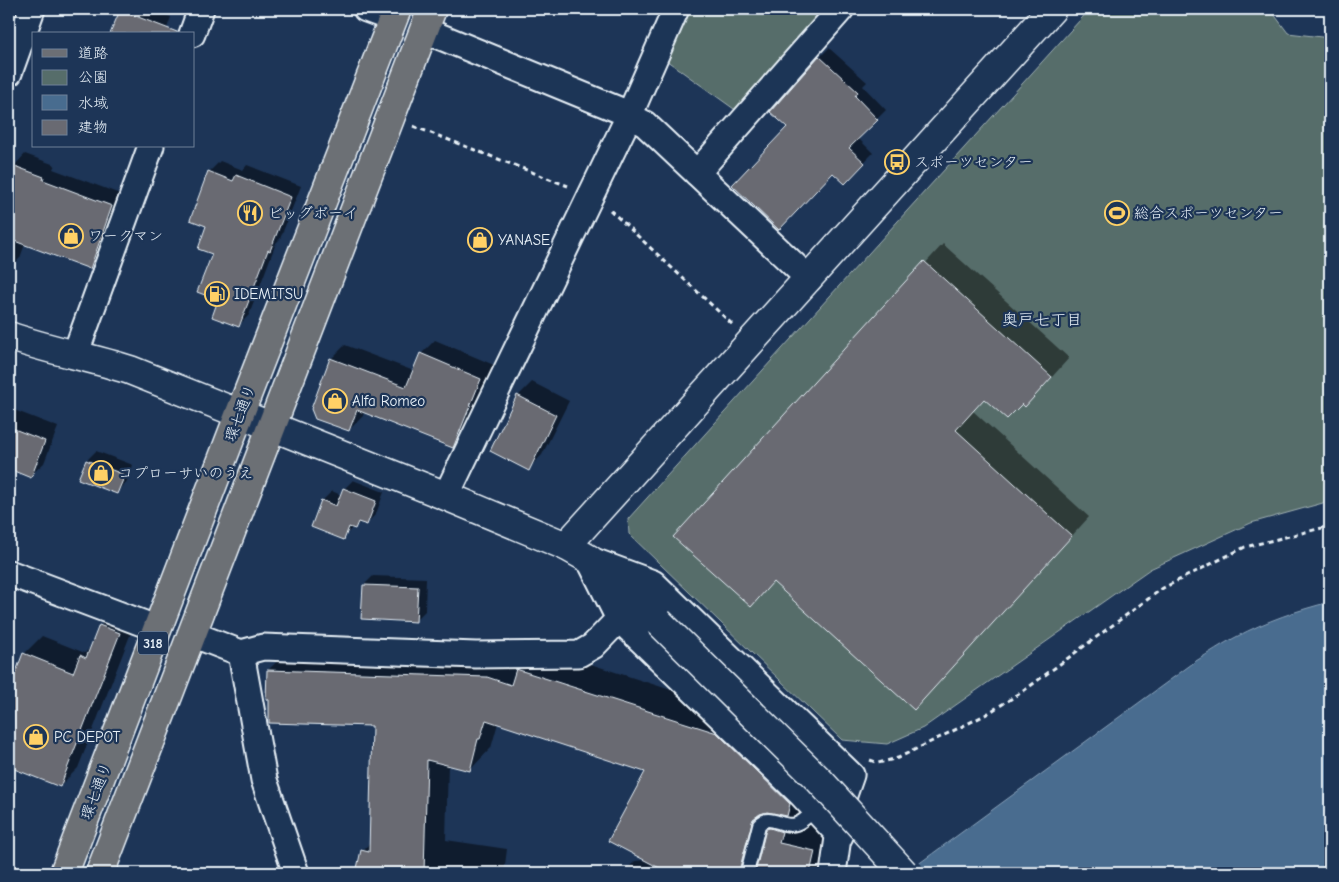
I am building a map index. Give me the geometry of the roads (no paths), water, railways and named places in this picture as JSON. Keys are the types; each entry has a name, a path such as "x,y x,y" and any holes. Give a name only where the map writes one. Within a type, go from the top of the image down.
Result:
{"main road":[{"name":"環七通り","path":"64,873 395,14"},
{"name":"318","path":"100,873 428,19"}],"street":[{"path":"9,73 32,9"},
{"path":"193,32 201,9"},
{"path":"366,9 395,14"},
{"path":"446,496 629,116 676,9"},
{"path":"697,173 841,9"},
{"path":"577,552 808,279 1050,10"},
{"path":"428,19 645,124 808,279"},
{"path":"75,355 150,148"},
{"path":"9,336 29,343 104,361 130,370 446,496 653,583 858,766 844,795 840,836 833,873"},
{"path":"577,552 619,619 840,836"},
{"path":"577,552 658,622 820,782 904,873"},
{"path":"9,573 158,630"},
{"path":"192,634 241,653 263,647 476,655 579,654 593,646 619,619"},
{"path":"241,653 264,780 296,873"}],"lane":[{"path":"748,869 758,825 767,819 792,825 797,824 815,810"}],"water":[{"path":"1330,602 1330,873 906,873 1196,661 1231,640 1270,621"}],"place":[{"name":"スポーツセンター","path":"897,162"},
{"name":"ビッグボーイ","path":"250,213"},
{"name":"総合スポーツセンター","path":"1117,213"},
{"name":"ワークマン","path":"71,236"},
{"name":"YANASE","path":"480,240"},
{"name":"IDEMITSU","path":"217,294"},
{"name":"Alfa Romeo","path":"335,401"},
{"name":"コプローサいのうえ","path":"101,473"},
{"name":"PC DEPOT","path":"36,737"}],"district":[{"name":"奥戸七丁目","path":"1042,319"}]}
